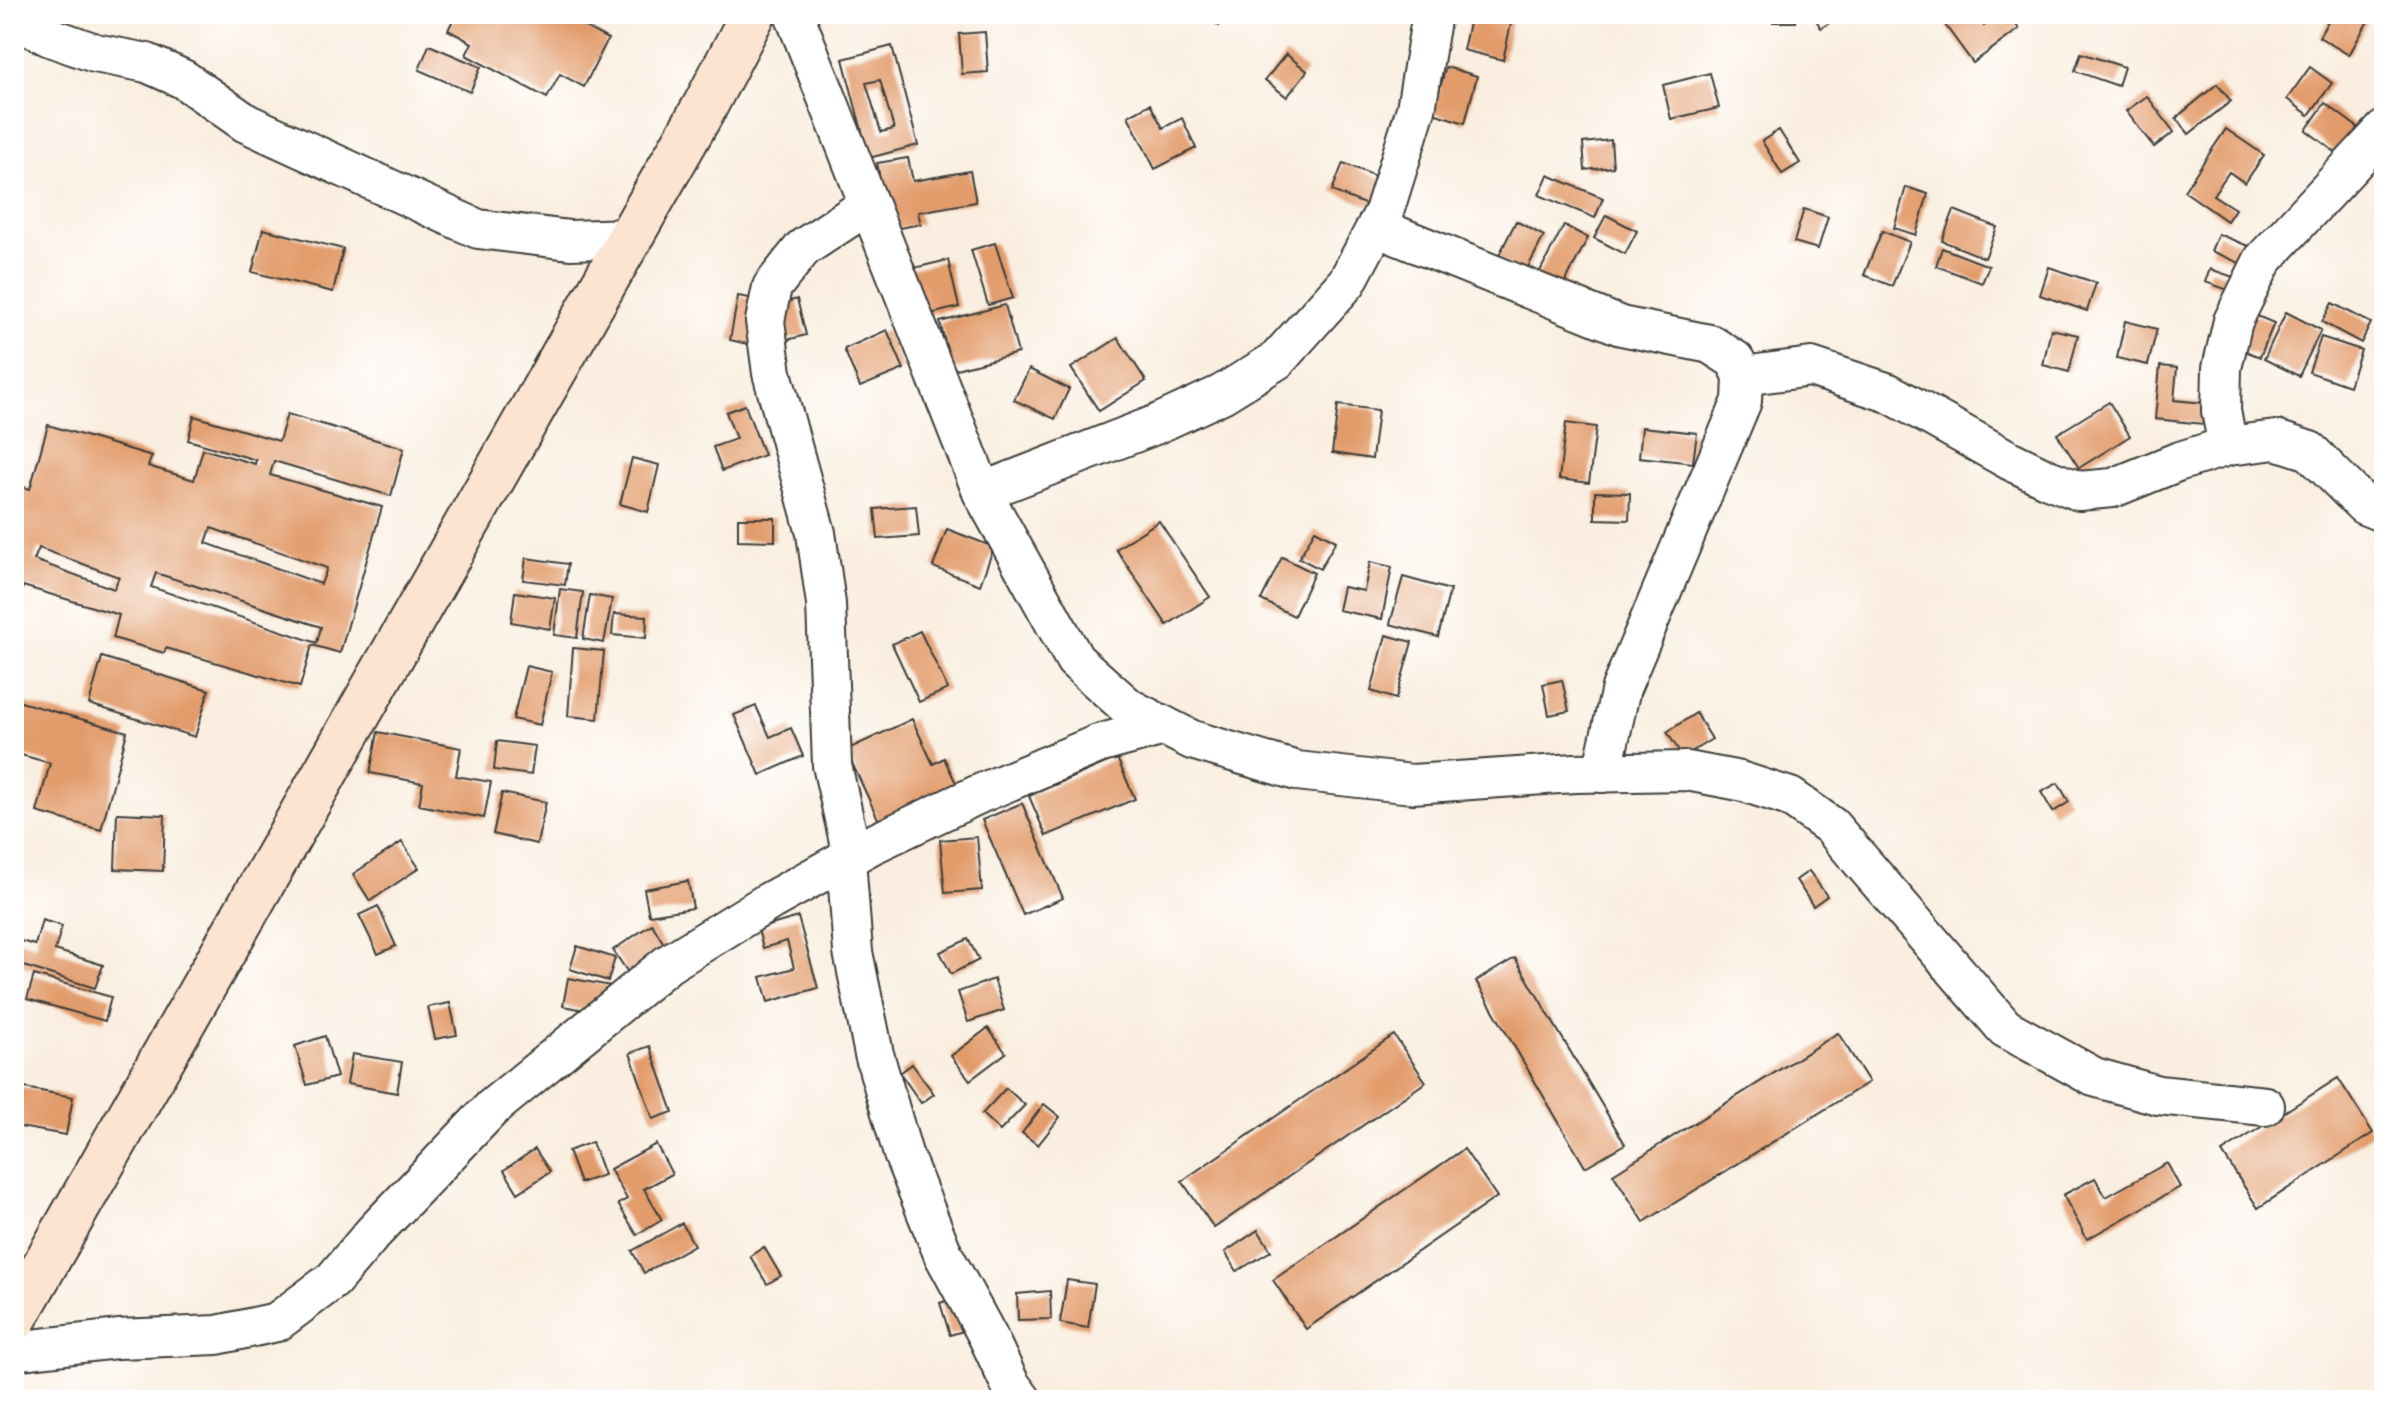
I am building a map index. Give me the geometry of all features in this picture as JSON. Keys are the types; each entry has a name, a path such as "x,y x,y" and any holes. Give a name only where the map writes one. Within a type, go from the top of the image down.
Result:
{"street":[{"path":"14,1319 705,106 753,14"},
{"path":"794,14 982,492 1075,660 1129,708 1192,740 1297,771 1412,784 1687,771 1740,781 1790,797 1831,826 2005,1028 2094,1077 2158,1095 2265,1106"},
{"path":"982,492 1155,425 1222,394 1277,360 1347,282 1384,212 1416,109 1432,14"},
{"path":"14,19 50,37 95,53 147,63 213,98 246,123 478,229 570,240 630,238"},
{"path":"2228,446 2221,411 2222,368 2233,321 2263,260 2384,130"},
{"path":"868,205 803,248 772,287 765,321 772,373 816,533 826,604 832,765 849,857 853,952 874,1054 903,1154 943,1254 1010,1384 1022,1400"},
{"path":"1376,227 1621,326 1710,344 1735,360 1743,376 1742,401 1621,688 1602,773"},
{"path":"1743,376 1811,367 1889,393 2009,460 2079,491 2113,488 2177,462 2228,446 2276,440 2310,451 2364,505 2384,513"},
{"path":"14,1351 118,1339 217,1335 277,1322 333,1280 373,1233 492,1108 668,964 849,857 979,794 1098,744 1164,726"}],"building":[{"path":"456,14 560,14 608,39 584,87 560,74 547,98 466,55 472,43 448,30"},
{"path":"1201,14 1228,14 1219,26"},
{"path":"1471,14 1513,15 1503,60 1463,50"},
{"path":"1773,14 1796,14 1796,22 1773,22"},
{"path":"1812,14 1833,14 1836,19 1821,28"},
{"path":"1937,14 1975,14 1984,26 1994,19 1991,14 2008,14 2019,29 1973,63"},
{"path":"2332,14 2372,14 2349,55 2319,37"},
{"path":"985,32 988,72 962,74 959,34"},
{"path":"429,45 481,67 470,92 419,70"},
{"path":"892,46 918,145 869,158 843,59","holes":["880,80 894,129 881,132 866,83"]},
{"path":"2081,53 2124,67 2118,86 2075,71"},
{"path":"1286,54 1307,71 1287,97 1265,80"},
{"path":"1446,67 1477,76 1465,123 1433,113"},
{"path":"2310,67 2332,83 2309,115 2287,99"},
{"path":"1710,73 1719,108 1671,119 1663,85"},
{"path":"2217,84 2231,101 2189,134 2176,118"},
{"path":"2147,96 2174,132 2154,147 2126,111"},
{"path":"2325,103 2368,135 2348,162 2306,130"},
{"path":"1150,104 1163,128 1182,118 1196,148 1155,169 1128,116"},
{"path":"2226,129 2264,155 2245,183 2229,172 2213,195 2235,209 2227,221 2184,191"},
{"path":"1779,130 1800,163 1782,174 1762,141"},
{"path":"1611,140 1613,167 1585,170 1583,143"},
{"path":"908,158 913,181 970,171 976,202 918,212 921,224 889,230 877,163"},
{"path":"1343,163 1385,180 1374,208 1332,191"},
{"path":"1548,175 1603,198 1595,218 1539,195"},
{"path":"1906,187 1928,194 1916,235 1894,228"},
{"path":"1804,209 1828,217 1818,249 1794,242"},
{"path":"1954,210 1997,227 1985,258 1942,241"},
{"path":"1606,215 1637,231 1625,254 1594,238"},
{"path":"1516,221 1544,236 1525,273 1497,259"},
{"path":"1564,225 1588,238 1560,292 1536,279"},
{"path":"263,229 343,249 333,292 252,272"},
{"path":"1882,231 1910,242 1892,286 1864,275"},
{"path":"2218,234 2256,249 2249,267 2211,251"},
{"path":"995,243 1013,298 988,305 971,250"},
{"path":"1942,248 1989,266 1982,283 1936,266"},
{"path":"948,260 959,307 922,316 910,269"},
{"path":"2049,267 2096,283 2087,311 2040,295"},
{"path":"2210,269 2248,282 2243,295 2205,282"},
{"path":"738,296 761,300 752,345 730,340"},
{"path":"797,299 806,335 787,340 777,305"},
{"path":"2332,303 2371,323 2361,343 2322,322"},
{"path":"1005,305 1018,353 952,370 940,322"},
{"path":"2286,312 2321,330 2299,376 2264,359"},
{"path":"2250,313 2274,323 2260,357 2235,347"},
{"path":"2125,321 2157,329 2148,365 2117,358"},
{"path":"2051,329 2078,335 2069,372 2043,365"},
{"path":"887,330 904,369 860,387 844,349"},
{"path":"2321,337 2361,350 2349,386 2309,372"},
{"path":"1118,338 1146,381 1099,411 1071,368"},
{"path":"2160,366 2177,368 2174,400 2215,404 2213,425 2155,419"},
{"path":"1029,369 1069,389 1055,419 1014,400"},
{"path":"2109,402 2130,436 2079,468 2057,434"},
{"path":"745,405 764,455 722,471 713,447 736,439 726,412"},
{"path":"1338,405 1378,410 1372,459 1332,453"},
{"path":"287,414 404,448 391,496 274,461 270,475 382,507 340,653 312,645 300,687 166,648 164,653 113,638 119,615 23,586 18,604 14,603 14,484 30,489 48,425 152,456 148,466 194,480 203,449 255,464 256,460 188,440 194,416 279,441","holes":["211,528 327,568 321,584 206,543","39,548 119,577 114,589 34,560","156,573 321,627 317,643 151,587"]},
{"path":"1566,423 1596,427 1589,483 1559,479"},
{"path":"1642,427 1697,433 1693,463 1639,457"},
{"path":"632,458 659,465 648,512 620,504"},
{"path":"1595,492 1630,493 1629,520 1595,519"},
{"path":"916,506 919,536 878,539 875,509"},
{"path":"738,518 775,518 775,541 738,540"},
{"path":"1159,521 1210,597 1167,625 1116,549"},
{"path":"947,529 994,547 980,585 933,567"},
{"path":"1315,530 1336,541 1320,569 1299,558"},
{"path":"1282,557 1314,573 1294,616 1261,600"},
{"path":"526,558 568,564 565,585 523,580"},
{"path":"1370,562 1392,567 1382,619 1338,610 1343,587 1364,591"},
{"path":"1403,577 1450,590 1438,637 1390,624"},
{"path":"560,589 583,592 577,638 554,635"},
{"path":"515,592 555,598 550,629 511,622"},
{"path":"590,595 612,599 604,643 583,639"},
{"path":"614,614 647,616 646,638 612,635"},
{"path":"920,631 948,689 919,702 892,644"},
{"path":"1386,635 1412,642 1396,699 1371,691"},
{"path":"573,648 604,651 598,719 568,716"},
{"path":"102,657 209,690 195,737 89,704"},
{"path":"526,666 552,672 540,725 513,719"},
{"path":"1562,680 1569,711 1549,715 1543,684"},
{"path":"17,701 127,732 101,830 37,812 50,763 14,753"},
{"path":"756,706 770,737 791,728 803,756 760,775 734,715"},
{"path":"1696,713 1712,739 1683,757 1667,732"},
{"path":"912,719 933,764 944,758 957,785 879,821 846,750"},
{"path":"378,732 461,748 456,776 491,782 484,818 419,805 423,783 370,773"},
{"path":"497,741 535,746 531,775 494,770"},
{"path":"1117,758 1135,799 1046,836 1029,796"},
{"path":"2058,783 2069,802 2053,812 2041,792"},
{"path":"502,793 546,802 537,844 493,834"},
{"path":"1022,803 1063,898 1023,915 982,820"},
{"path":"117,813 165,815 163,871 115,869"},
{"path":"977,837 982,890 945,893 940,840"},
{"path":"402,842 419,868 370,901 353,874"},
{"path":"1809,871 1827,896 1813,906 1796,880"},
{"path":"688,881 693,908 649,915 644,889"},
{"path":"378,906 396,946 378,954 359,915"},
{"path":"798,917 818,988 768,1002 761,977 794,968 787,941 763,948 758,929"},
{"path":"42,920 62,926 55,950 103,965 95,988 14,963 14,939 35,945"},
{"path":"652,924 667,949 629,974 613,950"},
{"path":"968,939 979,960 951,974 940,952"},
{"path":"577,946 615,958 608,981 570,969"},
{"path":"1515,958 1625,1144 1585,1167 1476,981"},
{"path":"34,975 111,997 105,1021 27,999"},
{"path":"568,978 611,986 606,1014 563,1006"},
{"path":"994,979 1004,1010 968,1022 958,992"},
{"path":"450,1003 457,1035 435,1039 428,1007"},
{"path":"988,1028 1006,1053 970,1080 951,1056"},
{"path":"1838,1033 1869,1082 1644,1222 1613,1174"},
{"path":"1394,1035 1426,1082 1214,1228 1182,1181"},
{"path":"325,1036 337,1077 307,1085 295,1046"},
{"path":"650,1046 673,1112 653,1119 630,1053"},
{"path":"352,1054 402,1062 397,1093 347,1084"},
{"path":"912,1064 934,1094 921,1103 900,1073"},
{"path":"2338,1078 2373,1133 2258,1208 2222,1152"},
{"path":"14,1086 73,1097 66,1135 14,1126"},
{"path":"1006,1088 1025,1105 1000,1131 982,1114"},
{"path":"1044,1104 1060,1117 1038,1145 1022,1133"},
{"path":"592,1142 604,1175 580,1183 568,1151"},
{"path":"656,1144 672,1174 644,1189 662,1220 637,1235 618,1204 627,1199 610,1169"},
{"path":"535,1149 550,1172 518,1193 504,1170"},
{"path":"1464,1149 1497,1197 1306,1329 1273,1280"},
{"path":"2167,1163 2180,1187 2087,1239 2063,1195 2095,1178 2106,1197"},
{"path":"682,1223 694,1245 644,1273 632,1251"},
{"path":"1258,1230 1271,1251 1237,1271 1225,1252"},
{"path":"764,1247 781,1276 767,1284 750,1256"},
{"path":"1067,1280 1095,1284 1088,1328 1060,1323"},
{"path":"1050,1291 1051,1319 1018,1320 1017,1294"},
{"path":"963,1295 973,1328 950,1335 940,1303"}]}
